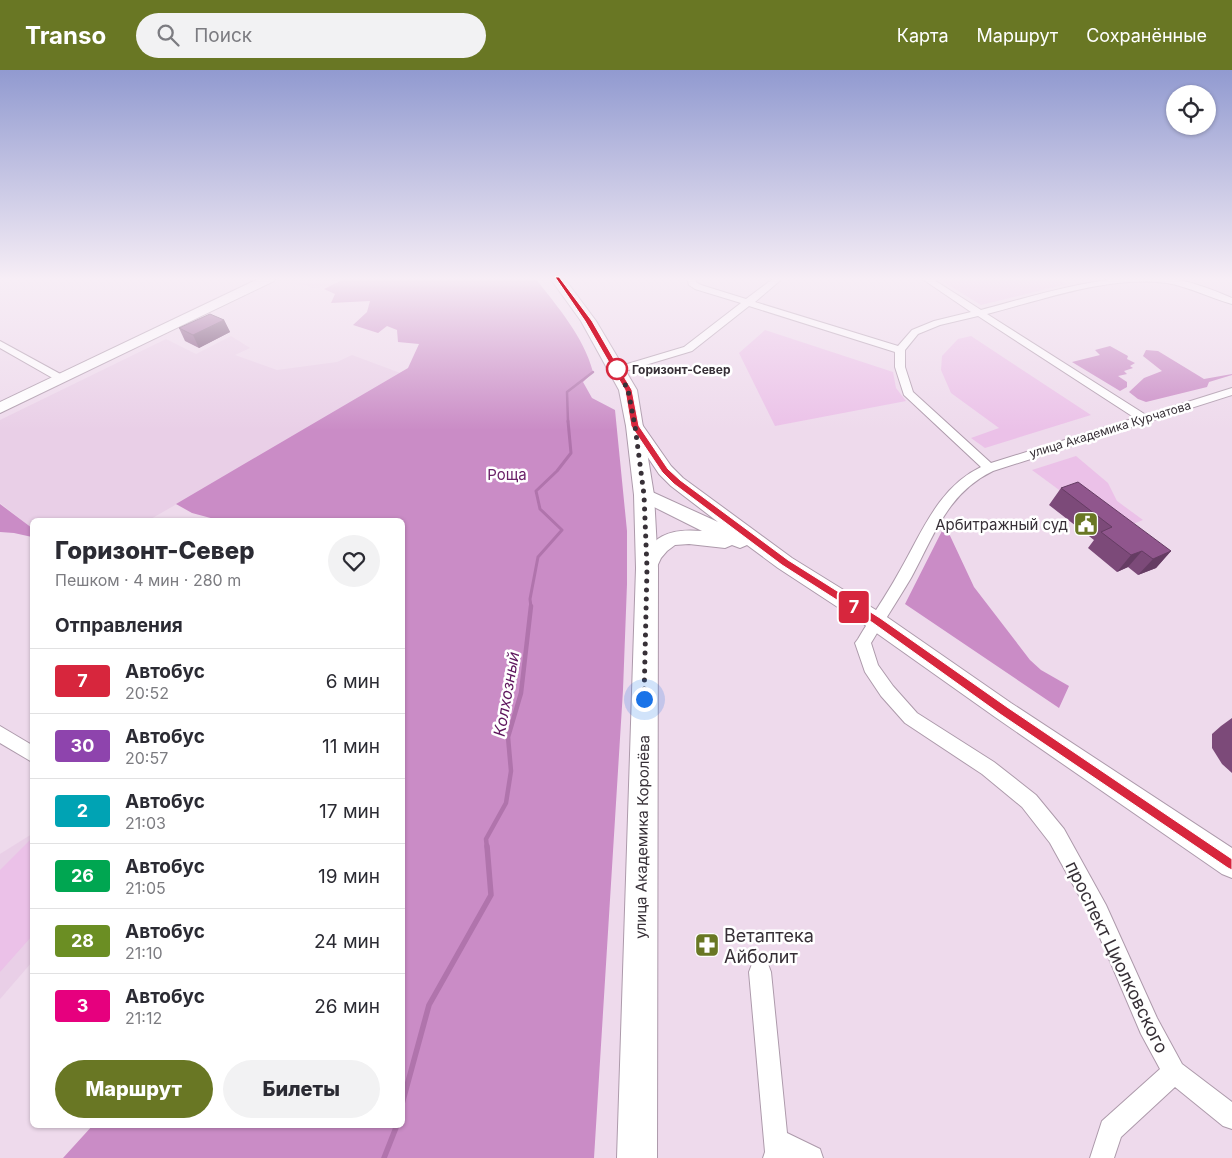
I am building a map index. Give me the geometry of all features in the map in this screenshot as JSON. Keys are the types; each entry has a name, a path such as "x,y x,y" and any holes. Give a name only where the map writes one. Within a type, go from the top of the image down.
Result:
{"main road":[{"path":"0,408 163,329"},
{"name":"улица Академика Королёва","path":"593,329 628,390 635,426 643,491 647,568 637,1158"},
{"path":"635,426 665,470 742,536"},
{"path":"643,491 742,536 876,620 1003,710 1232,864"},
{"path":"647,568 651,554 660,544 671,539 742,536"}],"street":[{"path":"618,370 688,349 714,329"},
{"path":"829,329 900,350"},
{"path":"922,329 915,332 900,350 900,367 908,393 988,468"},
{"path":"1006,329 1143,418"},
{"path":"0,344 60,378"},
{"name":"улица Академика Курчатова","path":"876,620 903,579 945,503 964,482 977,472 1143,418 1232,392"},
{"name":"проспект Циолковского","path":"876,620 863,643 871,667 887,691 912,718 988,768 1029,801 1057,836 1099,912 1149,1026 1174,1072 1232,1117"},
{"path":"0,734 30,753"},
{"path":"760,972 776,1149 811,1158"},
{"path":"1102,1158 1111,1130 1174,1072"}],"shaded area":[{"path":"765,330 893,372 896,388 906,401 775,426 739,353"},
{"path":"231,336 250,348 235,355 277,370 337,362 352,355 403,374 152,518 30,518 30,526 0,503 0,420 166,339 196,354"},
{"path":"971,336 1091,415 985,448 971,438 999,428 951,393 941,370 942,356 958,339"},
{"path":"1076,456 1108,483 1117,501 1143,520 1115,531 1032,470"},
{"path":"30,835 30,964 0,999 0,854"},
{"path":"30,840 30,938 0,972 0,870"}],"green space":[{"name":"Роща","path":"365,329 383,329 378,333"},
{"name":"Роща","path":"394,329 573,329 583,346 593,372 583,382 592,398 615,410 627,531 627,584 623,690 594,1158 63,1158 90,1128 405,1128 405,518 211,518 192,513 176,504 408,368 419,344 398,342 397,330"},
{"path":"1110,346 1128,356 1127,359 1135,363 1130,366 1133,368 1124,371 1127,374 1118,376 1127,382 1127,387 1120,391 1072,362 1100,355 1095,350"},
{"path":"1146,350 1158,351 1204,379 1232,375 1209,382 1207,387 1146,402 1129,392 1144,378 1162,371 1143,356"},
{"path":"0,504 30,526 30,537 0,532"},
{"path":"945,525 974,587 1030,660 1041,670 1069,686 1059,708 905,604"}],"building":[{"path":"181,329 206,329 193,335"},
{"path":"1078,482 1171,551 1153,559 1142,551 1131,555 1101,532 1112,527 1061,488"}],"waterway":[{"name":"Колхозный","path":"568,422 567,392 593,372"},
{"name":"Колхозный","path":"531,607 530,599 538,557 562,530 540,509 536,491 557,471 571,453 568,421"},
{"name":"Колхозный","path":"487,848 486,839 506,803 511,771 508,737 521,693 531,607"},
{"name":"Колхозный","path":"405,1093 429,1005 491,895 487,846"},
{"name":"Колхозный","path":"384,1158 396,1128"}],"bus line":[{"name":"7","path":"593,329 628,390 635,426 665,470 677,482 785,563 876,620 1003,710 1232,864"}],"place":[{"name":"Горизонт-Север","path":"617,369"},
{"name":"Арбитражный суд","path":"1086,524"},
{"name":"Ветаптека Айболит","path":"707,945"}],"route":[{"path":"617,369 628,390 644,495 647,568 644,699"}]}
